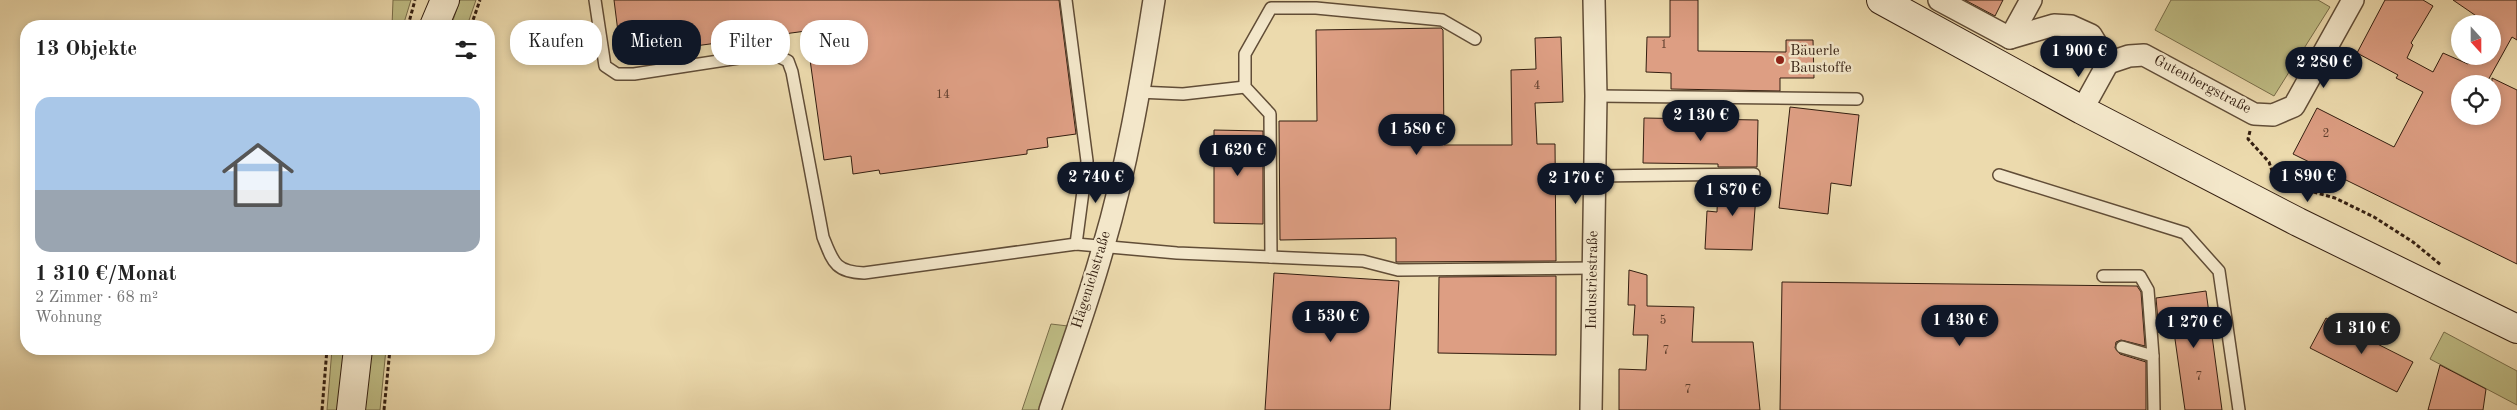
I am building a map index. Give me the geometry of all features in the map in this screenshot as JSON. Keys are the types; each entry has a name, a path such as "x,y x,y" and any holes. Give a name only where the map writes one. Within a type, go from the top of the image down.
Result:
{"main road":[{"path":"437,20 445,0"},
{"path":"1881,0 2082,110 2298,222 2517,329"},
{"path":"351,410 357,355"}],"street":[{"name":"Hägenichstraße","path":"1050,410 1104,248 1138,92 1154,0"},
{"name":"Industriestraße","path":"1591,410 1596,96 1594,0"},
{"path":"1939,0 2010,38 2054,25 2071,26 2091,35 2108,63 2082,110"},
{"path":"2010,38 2031,0"},
{"name":"Gutenbergstraße","path":"2108,63 2129,56 2144,55 2254,114 2273,115 2294,106 2353,0"}],"lane":[{"path":"595,0 605,66 617,74 634,74 772,53 788,61 792,72 823,237 833,260 847,272 864,273 1076,244 1104,248 1363,260 1398,270 1556,270 1592,268"},
{"path":"1066,0 1087,161 1076,244"},
{"path":"1271,257 1270,114 1245,87 1246,54 1271,8 1316,8 1442,20 1475,39"},
{"path":"1138,92 1183,94 1245,87"},
{"path":"1596,96 1857,99"},
{"path":"1594,176 1754,174"},
{"path":"1999,176 2185,233 2219,270 2239,410"},
{"path":"2103,276 2140,276 2148,290 2154,356 2154,410"},
{"path":"2122,347 2154,356"}],"path":[{"path":"409,20 414,0"},
{"path":"473,20 480,0"},
{"path":"2254,114 2248,139 2269,162 2273,174 2284,184 2335,198 2374,217 2413,242 2443,267"},
{"path":"322,410 327,355"},
{"path":"384,410 389,355"}],"shaded area":[{"path":"393,0 411,0 405,20 392,20"},
{"path":"460,0 476,0 469,20 453,20"},
{"path":"2171,0 2318,0 2330,7 2274,96 2155,30"},
{"path":"1051,324 1068,326 1040,410 1022,410"},
{"path":"2444,332 2517,371 2517,405 2430,359"},
{"path":"332,355 346,355 341,410 327,410"},
{"path":"370,355 385,355 380,410 365,410"}],"building":[{"path":"614,0 1059,0 1076,134 1047,138 1048,147 1027,150 1027,154 880,174 879,170 853,174 851,156 824,160 811,65 868,65 868,20 800,20 800,32 790,33 790,20 711,20 711,44 701,45 701,20 616,20"},
{"path":"1670,0 1698,0 1698,51 1786,52 1786,40 1813,40 1814,78 1780,78 1780,91 1671,89 1671,73 1646,72 1647,37 1670,37"},
{"path":"1965,0 2003,0 1995,16"},
{"path":"2385,0 2423,0 2433,6 2411,43 2413,45 2407,58 2433,72 2443,53 2451,57 2451,65 2497,65 2491,75 2451,75 2451,125 2501,125 2501,82 2517,90 2517,264 2293,154 2317,108 2394,147 2423,92 2396,78 2398,75 2357,53"},
{"path":"2453,0 2517,0 2517,40 2512,37 2501,57 2501,15 2475,15"},
{"path":"1441,28 1443,30 1444,145 1512,145 1511,70 1536,69 1535,38 1561,37 1563,102 1535,103 1537,144 1555,144 1556,261 1396,262 1396,238 1280,240 1279,121 1317,121 1316,30"},
{"path":"1790,107 1859,115 1851,186 1831,183 1828,214 1779,208"},
{"path":"1644,118 1758,120 1757,167 1718,167 1718,164 1643,163"},
{"path":"1214,130 1263,131 1263,224 1214,223"},
{"path":"1757,181 1752,250 1705,249 1707,211 1717,212 1718,182"},
{"path":"1629,270 1647,275 1647,306 1694,307 1692,342 1753,342 1760,410 1619,410 1619,369 1646,370 1648,335 1633,335 1635,305 1628,305"},
{"path":"1274,273 1399,281 1390,410 1265,410"},
{"path":"1556,276 1556,355 1438,353 1439,277"},
{"path":"1782,282 2137,286 2141,292 2145,346 2121,340 2116,342 2115,348 2120,354 2146,362 2146,410 1780,410"},
{"path":"2206,291 2222,410 2185,410 2172,318 2159,319 2159,333 2156,298"},
{"path":"2326,318 2413,362 2397,392 2310,348"},
{"path":"2440,365 2486,389 2483,410 2428,410"}],"place":[{"name":"Bäuerle Baustoffe","path":"1780,60"}]}
